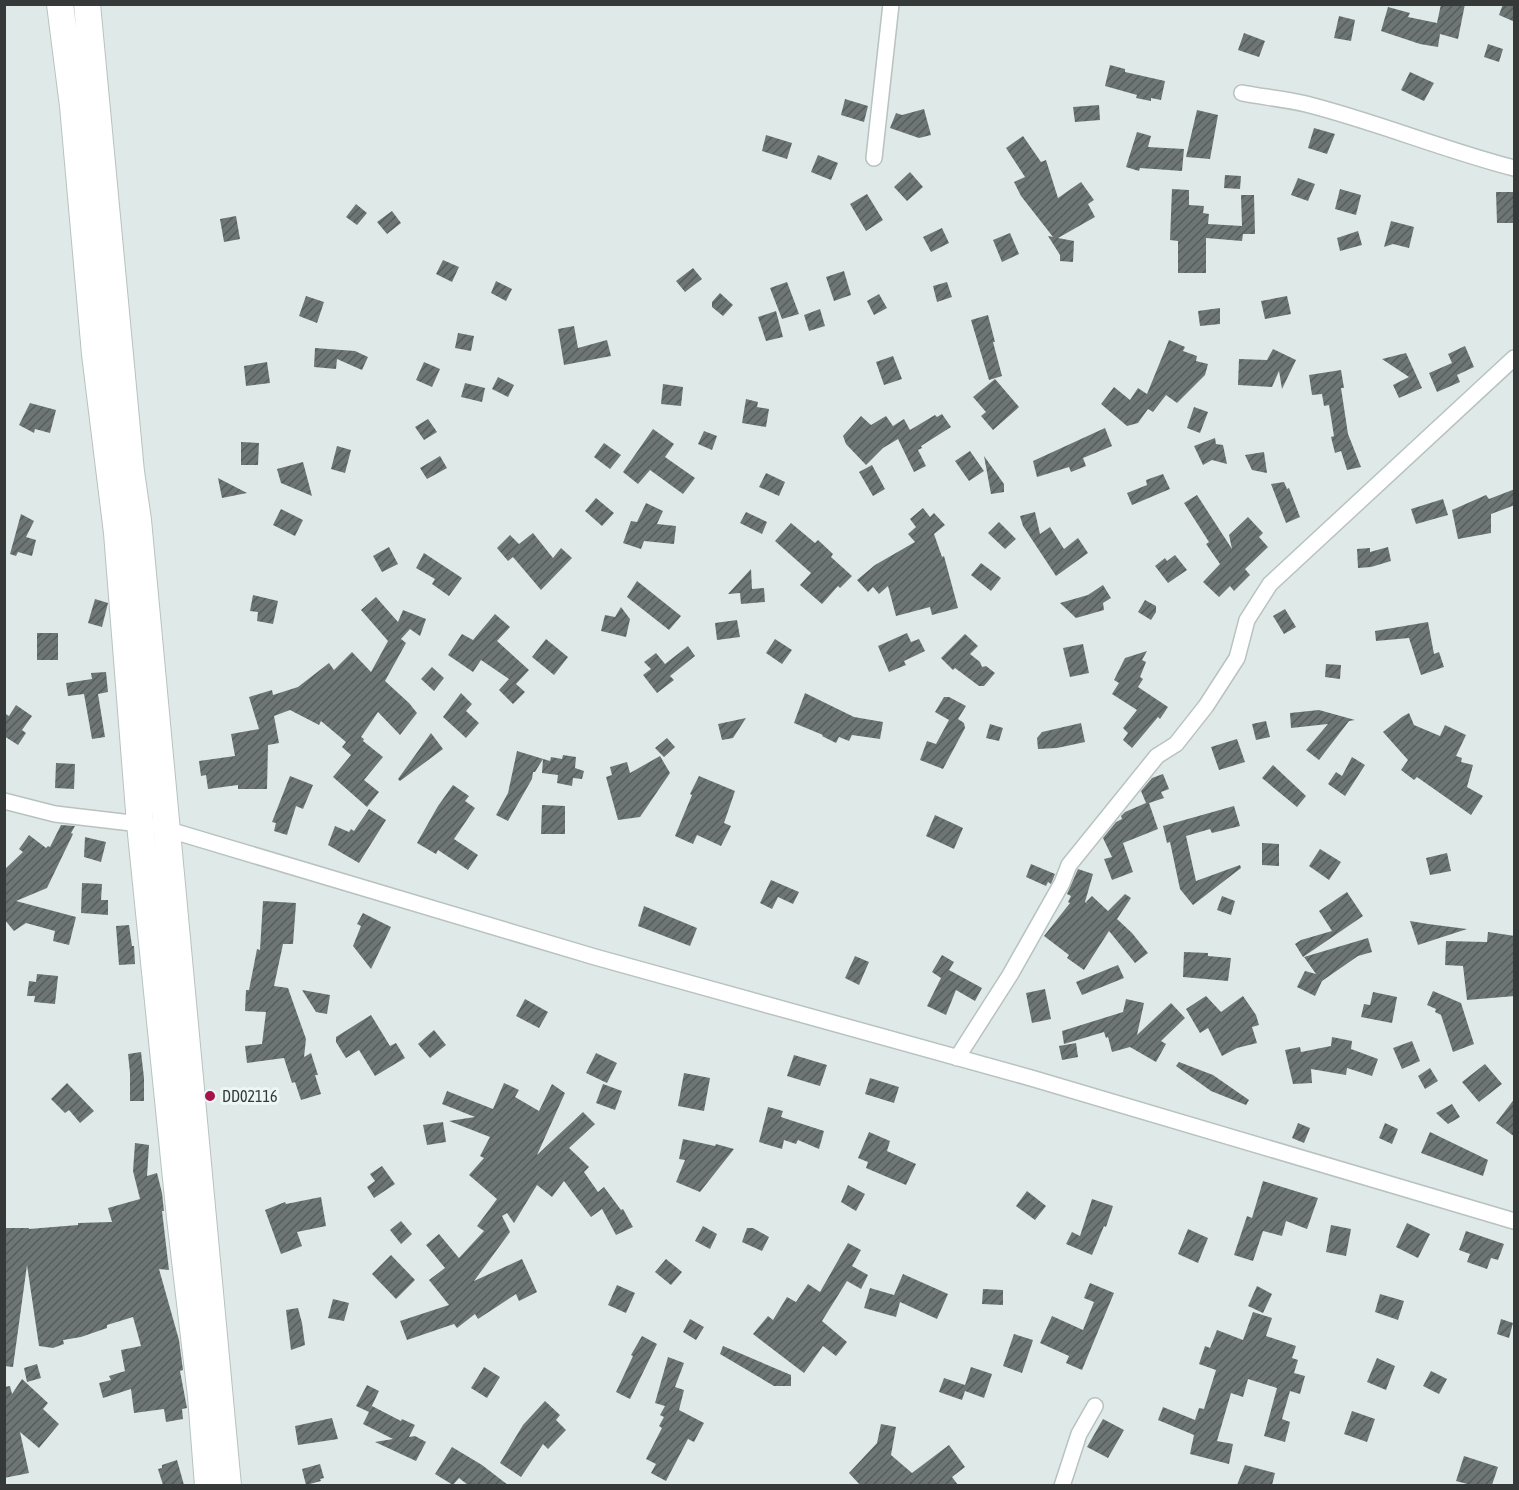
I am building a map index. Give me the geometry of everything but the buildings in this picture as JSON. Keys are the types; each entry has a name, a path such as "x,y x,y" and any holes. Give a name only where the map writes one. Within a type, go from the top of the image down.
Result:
{"highway":[{"path":"60,4 73,106 99,387 117,533 140,824 180,1218 201,1396 208,1485"},
{"path":"87,4 131,472 138,520 228,1485"}],"street":[{"path":"874,158 891,4"},
{"path":"1242,93 1330,110 1476,158 1515,168"},
{"path":"957,1058 1010,975 1062,883 1069,865 1157,756 1176,744 1206,706 1237,658 1246,620 1270,585 1515,358"},
{"path":"4,801 55,814 166,829 595,957 1031,1078 1515,1221"},
{"path":"1062,1485 1079,1434 1095,1406"}],"place":[{"name":"DD02116","path":"210,1096"}]}
